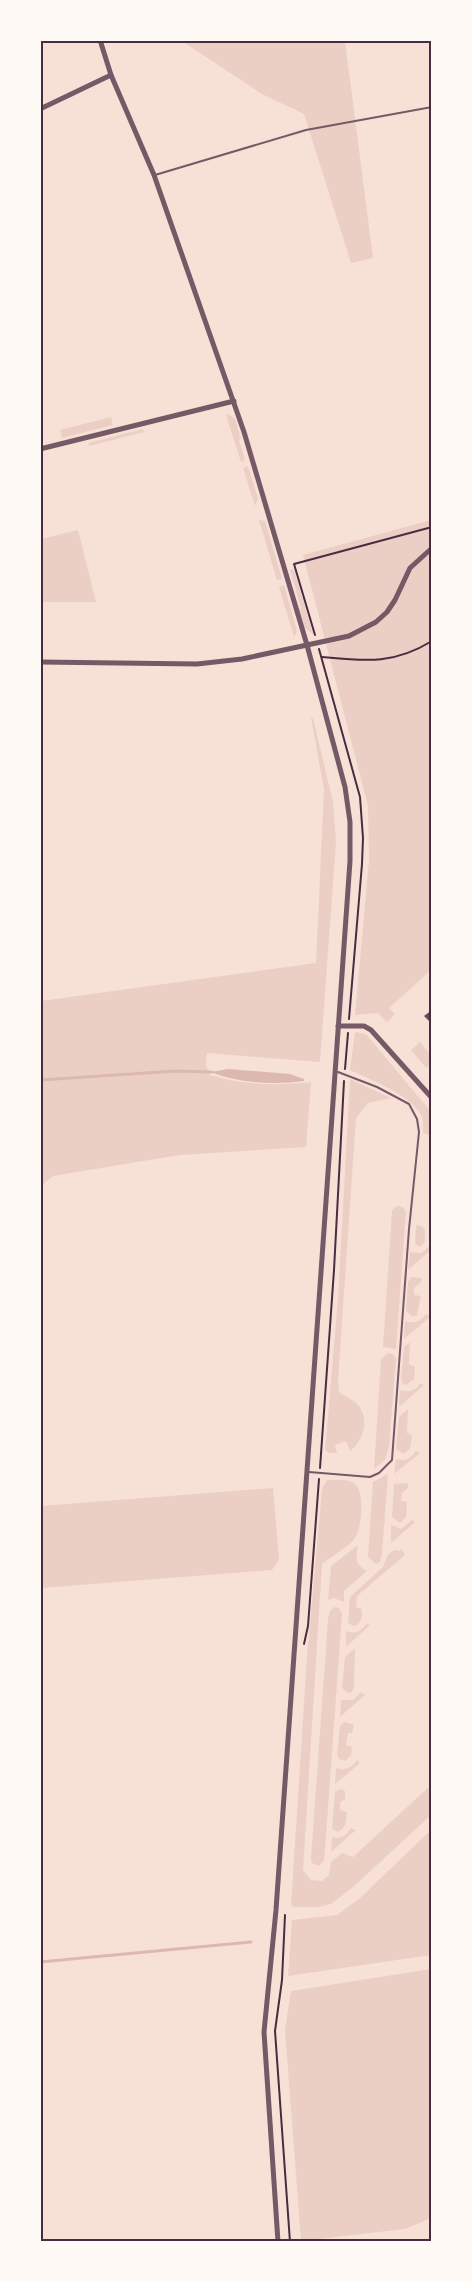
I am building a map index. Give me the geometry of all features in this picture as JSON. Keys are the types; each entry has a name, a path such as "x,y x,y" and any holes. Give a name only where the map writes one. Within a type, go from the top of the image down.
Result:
{"street":[{"path":"100,40 111,75 154,176 234,401 307,645 345,787 350,822 351,861 276,1910 264,2031 278,2241"},
{"path":"40,109 111,75"},
{"path":"40,449 234,401"},
{"path":"40,662 197,664 242,659 349,636 376,622 395,600 410,568 432,548"},
{"path":"338,1026 364,1026 372,1030 432,1098"}],"lane":[{"path":"154,176 306,130 432,107"},
{"path":"306,1472 370,1477 379,1473 392,1460 409,1229 419,1137 417,1119 409,1104 377,1087 335,1071"}],"path":[{"path":"304,1644 308,1626 334,1270 345,1074 362,864 360,797 294,564 432,527"},
{"path":"321,657 374,661 394,658 432,640"},
{"path":"285,1912 282,1980 275,2031 291,2241"}],"shaded area":[{"path":"182,41 345,41 373,258 351,263 304,114 262,94"},
{"path":"229,414 235,419 241,439 239,440 245,460 241,462 226,415"},
{"path":"111,417 113,425 62,438 60,430"},
{"path":"143,429 144,432 89,446 88,443"},
{"path":"248,466 258,499 255,506 243,468"},
{"path":"259,520 265,521 282,579 277,580"},
{"path":"431,520 431,970 389,1008 395,1014 387,1022 378,1013 355,1015 369,860 368,806 303,555"},
{"path":"78,530 96,602 41,602 41,539"},
{"path":"294,569 313,634 305,628 299,609 301,608 290,570"},
{"path":"284,585 297,631 294,637 279,587"},
{"path":"311,718 313,718 333,802 336,842 320,1062 207,1053 206,1065 210,1075 234,1081 273,1084 311,1082 306,1147 180,1155 53,1176 41,1186 41,1001 316,963 324,789"},
{"path":"355,1032 366,1034 431,1112 431,1135 423,1133 422,1117 416,1107 389,1088 350,1070"},
{"path":"420,1042 431,1055 431,1063 426,1068 411,1050"},
{"path":"228,1069 290,1074 304,1081 256,1082 233,1079 211,1072"},
{"path":"350,1079 391,1098 368,1103 356,1118 338,1380 339,1392 361,1409 364,1428 359,1441 350,1451 346,1441 335,1445 337,1453 330,1453 325,1450 338,1299"},
{"path":"399,1206 406,1212 396,1349 383,1347 392,1211"},
{"path":"416,1225 422,1226 425,1230 425,1242 420,1247 415,1244"},
{"path":"431,1245 431,1250 408,1270 410,1252 421,1253"},
{"path":"411,1277 422,1278 414,1288 414,1295 421,1296 417,1315 413,1317 406,1311 408,1281"},
{"path":"426,1314 430,1317 404,1339 405,1321 417,1322"},
{"path":"410,1342 409,1364 415,1367 414,1379 406,1385 402,1383 401,1378 404,1347"},
{"path":"388,1353 393,1354 396,1359 389,1447 385,1460 374,1469 381,1359"},
{"path":"420,1383 424,1385 399,1407 400,1390 412,1391"},
{"path":"408,1409 407,1433 412,1435 410,1449 403,1454 396,1449 399,1417"},
{"path":"416,1451 420,1453 394,1474 396,1459 407,1459"},
{"path":"388,1474 382,1554 380,1562 376,1564 368,1557 373,1482"},
{"path":"327,1480 345,1480 355,1484 360,1494 361,1510 355,1538 344,1549 322,1564 303,1870 311,1880 322,1881 329,1875 331,1862 342,1853 353,1857 431,1785 431,1815 352,1888 331,1904 319,1907 294,1907 291,1905 307,1657 322,1489"},
{"path":"408,1483 408,1488 402,1493 401,1501 407,1502 406,1517 400,1523 392,1517 394,1484"},
{"path":"273,1488 279,1560 272,1570 41,1588 41,1506"},
{"path":"412,1520 415,1522 391,1543 391,1525 401,1529"},
{"path":"358,1545 357,1560 360,1566 367,1571 344,1591 344,1602 334,1598 328,1600 331,1566"},
{"path":"402,1549 405,1555 357,1596 356,1608 361,1608 362,1611 360,1622 354,1626 348,1623 350,1597 383,1567 388,1555 394,1550"},
{"path":"334,1607 339,1608 342,1614 325,1850 324,1860 319,1866 312,1863 311,1858 328,1619"},
{"path":"367,1623 370,1625 346,1647 346,1631 352,1633 358,1631"},
{"path":"355,1648 354,1687 352,1692 348,1693 342,1688 345,1657"},
{"path":"361,1692 365,1695 340,1717 341,1700 353,1700"},
{"path":"345,1722 354,1725 352,1733 348,1733 346,1745 352,1747 351,1755 345,1761 339,1759 337,1754 340,1726"},
{"path":"357,1760 360,1763 335,1784 336,1768 348,1768"},
{"path":"340,1789 345,1791 345,1799 340,1802 340,1810 347,1812 345,1826 338,1832 332,1829 335,1792"},
{"path":"351,1828 356,1830 331,1852 332,1837 343,1837"},
{"path":"431,1830 431,1955 288,1976 292,1920 337,1915 360,1898"},
{"path":"431,1969 431,2218 405,2229 301,2241 285,2030 291,1991"}],"building":[{"path":"432,1010 432,1024 424,1016"}],"waterway":[{"path":"40,1080 176,1071 212,1072"},
{"path":"40,1962 251,1942"}]}
